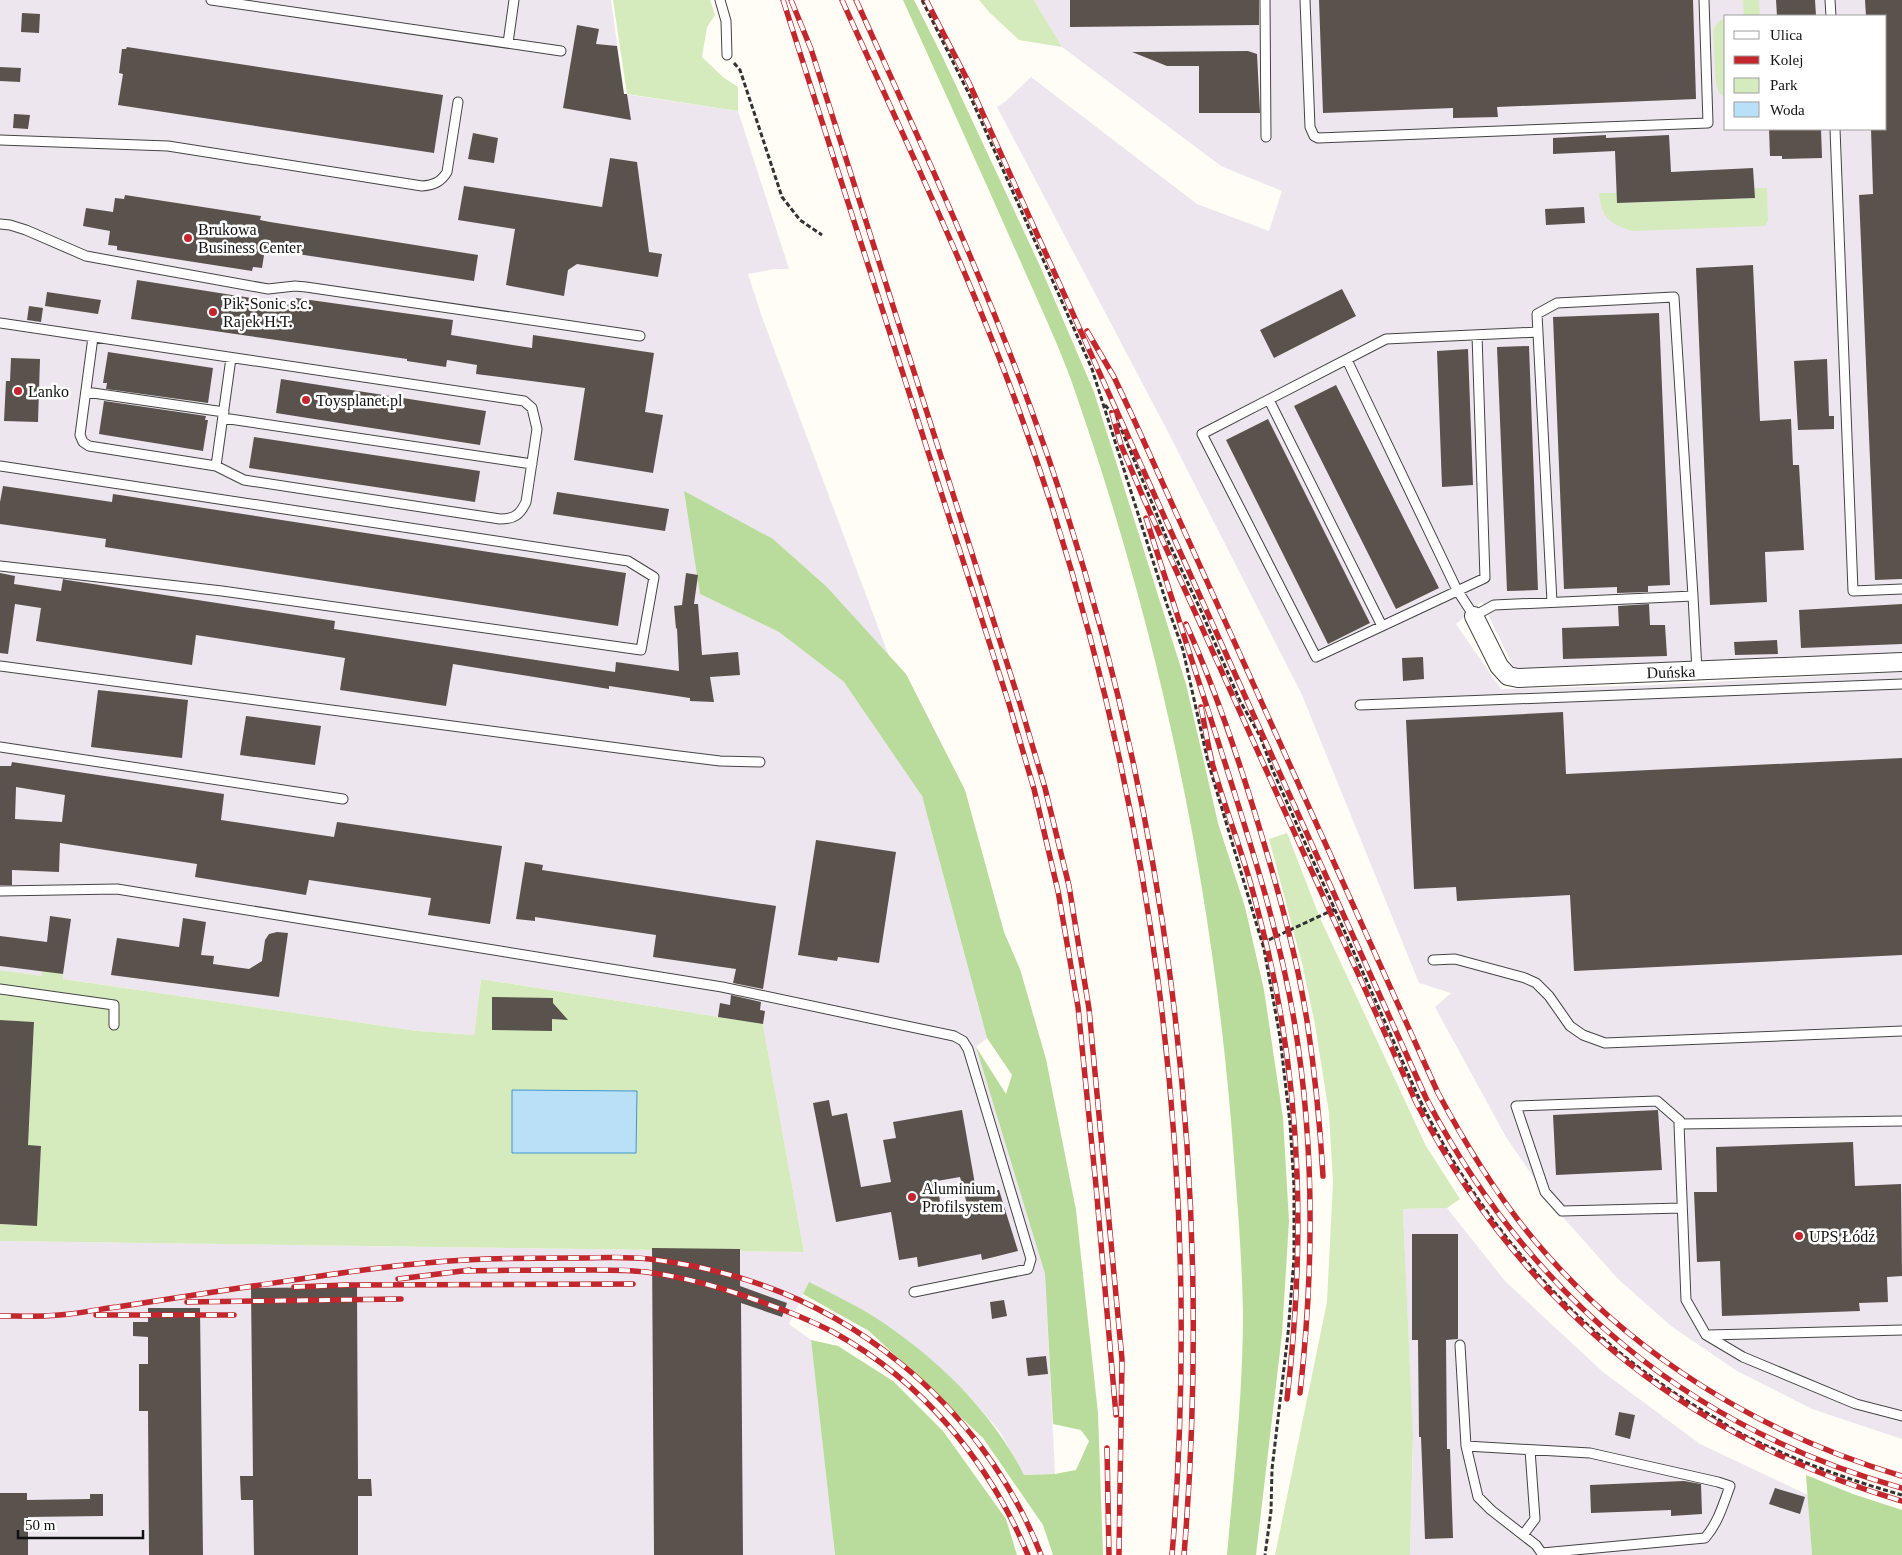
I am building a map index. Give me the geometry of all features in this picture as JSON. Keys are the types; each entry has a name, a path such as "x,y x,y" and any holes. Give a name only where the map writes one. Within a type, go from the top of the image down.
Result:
{"street":[{"name":"Duńska","path":"1474,616 1499,666 1508,676 1518,678 1902,662"}],"lane":[{"path":"211,0 561,51"},
{"path":"508,43 514,0"},
{"path":"720,0 726,21 727,55"},
{"path":"1265,0 1266,137"},
{"path":"1305,0 1310,127 1314,136 1318,138 1708,123 1704,0"},
{"path":"1830,0 1831,15"},
{"path":"0,140 168,146 422,186 432,185 442,179 447,172 458,102"},
{"path":"1835,130 1853,591 1902,589"},
{"path":"0,224 26,230 86,256 268,289 295,286 306,287 640,336"},
{"path":"1552,602 1537,314 1557,302 1674,297 1697,671"},
{"path":"0,324 93,337 524,401 532,408 537,429 526,502 521,513 511,519 244,480 216,466 89,446 83,442 80,435 93,337"},
{"path":"1477,335 1485,578 1316,657 1202,434 1386,339 1538,332"},
{"path":"216,466 231,358"},
{"path":"1348,360 1457,590 1474,616 1494,605 1693,596"},
{"path":"86,392 532,464"},
{"path":"1269,400 1382,626"},
{"path":"0,466 628,561 654,577 641,650 222,591 0,566"},
{"path":"0,666 671,755 720,761 760,762"},
{"path":"1360,705 1902,684"},
{"path":"0,747 343,799"},
{"path":"0,891 117,889 722,987 954,1036 962,1041 968,1049 1031,1259 1028,1269 914,1292"},
{"path":"1433,960 1455,959 1525,978 1536,983 1549,996 1570,1026 1583,1035 1605,1043 1902,1031"},
{"path":"0,989 114,1005 114,1025"},
{"path":"1682,1208 1562,1212 1545,1192 1516,1106 1657,1101 1680,1121 1686,1300 1706,1334 1743,1357 1856,1404 1902,1416"},
{"path":"1679,1124 1902,1121"},
{"path":"1706,1334 1902,1330"},
{"path":"1460,1345 1466,1446 1478,1497 1491,1510 1536,1544 1543,1554 1705,1538 1720,1515 1730,1486 1590,1454 1466,1446"},
{"path":"1523,1535 1535,1519 1530,1450"}],"path":[{"path":"922,0 970,96 1092,369 1183,650 1208,762 1262,943 1280,1037 1290,1123 1294,1186 1294,1258 1288,1334 1272,1469 1271,1511 1265,1555"},
{"path":"727,55 740,70 782,197 800,220 822,235"},
{"path":"1103,403 1117,420 1166,539 1202,613 1240,701 1260,736 1391,1038 1436,1133 1487,1211 1553,1291 1605,1340 1646,1374 1734,1430 1827,1470 1902,1495"},
{"path":"1262,943 1335,909"}],"shaded area":[{"path":"0,0 611,0 624,94 738,111 789,269 774,269 748,274 762,317 890,659 826,586 773,539 700,594 779,632 844,682 882,728 922,796 987,1038 976,1047 1045,1274 1055,1474 1024,1475 1000,1432 971,1398 924,1354 892,1330 809,1282 789,1324 811,1340 835,1555 0,1555 0,1241 804,1252 763,1024 481,979 474,1035 418,1031 63,979 63,974 42,971 42,976 0,970"},
{"path":"1034,0 1902,0 1902,653 1515,670 1482,602 1456,624 1501,689 1653,685 1902,672 1902,1439 1812,1409 1737,1371 1671,1326 1618,1279 1553,1206 1506,1137 1435,1007 1451,993 1419,983 1302,695 1168,432 997,107 1031,77 1197,204 1269,231 1282,191 1221,166 1062,47"},
{"path":"1447,1208 1505,1281 1603,1372 1700,1444 1808,1495 1812,1555 1410,1555 1413,1442 1403,1209"}],"green space":[{"path":"613,0 710,0 715,15 707,27 702,57 723,77 738,87 738,111 627,94"},
{"path":"903,0 914,0 944,60 1040,266 1094,392 1186,684 1218,823 1245,907 1264,990 1283,1118 1289,1221 1282,1334 1256,1555 1227,1555 1238,1434 1243,1313 1234,1159 1225,1059 1213,960 1178,762 1156,665 1102,472 1070,377 976,161"},
{"path":"979,0 1034,0 1062,47 1019,40"},
{"path":"1743,0 1759,0 1760,15 1744,15"},
{"path":"1724,18 1724,97 1719,93 1716,84 1713,30 1718,22"},
{"path":"1754,188 1767,188 1768,221 1765,226 1632,231 1612,222 1604,214 1599,193 1617,193 1618,203 1754,198"},
{"path":"684,491 773,539 826,586 906,674 965,790 1004,932 1020,969 1046,1059 1076,1210 1098,1413 1103,1555 1053,1555 1043,1525 983,1438 869,1331 803,1294 809,1282 863,1310 887,1325 934,1361 975,1403 994,1426 1024,1475 1055,1474 1076,1470 1089,1441 1081,1430 1053,1424 1045,1274 976,1047 1006,1094 1012,1075 987,1038 922,796 844,682 779,632 700,594"},
{"path":"1287,833 1320,918 1426,1146 1460,1199 1447,1208 1403,1209 1413,1435 1410,1555 1275,1555 1327,1302 1333,1182 1329,1113 1315,1025 1303,967 1269,839"},
{"path":"0,970 42,976 42,971 63,974 63,979 418,1031 474,1035 481,979 763,1024 804,1252 0,1241 0,1224 37,1226 41,1146 21,1145 29,1127 34,1022 0,1020"},
{"path":"811,1340 838,1346 893,1381 943,1431 1006,1519 1017,1555 835,1555"},
{"path":"1806,1475 1853,1494 1902,1510 1902,1555 1812,1555"}],"water":[{"path":"512,1090 637,1091 636,1153 512,1153"}],"building":[{"path":"1070,0 1259,0 1259,25 1070,27"},
{"path":"1319,0 1693,0 1696,99 1497,107 1498,117 1453,118 1453,108 1323,113"},
{"path":"1776,0 1815,0 1816,15 1777,15"},
{"path":"1865,0 1902,0 1902,579 1875,580 1859,195 1873,194 1871,130 1887,130 1887,15 1866,15"},
{"path":"22,13 40,14 39,33 21,32"},
{"path":"577,25 599,29 596,44 617,46 624,94 627,94 631,120 563,108"},
{"path":"127,47 443,95 434,153 118,105 123,74 119,73 122,49"},
{"path":"1248,51 1257,54 1260,113 1199,113 1199,66 1167,66 1132,52"},
{"path":"0,67 21,68 20,82 0,81"},
{"path":"14,114 30,115 28,129 13,128"},
{"path":"1769,130 1821,130 1822,158 1782,159 1782,156 1770,156"},
{"path":"473,133 498,138 494,163 468,159"},
{"path":"1606,135 1606,138 1669,135 1671,172 1753,168 1755,198 1617,203 1615,151 1553,154 1553,138"},
{"path":"610,158 637,162 649,252 662,254 658,277 577,264 568,270 564,296 506,285 515,229 458,220 464,186 602,207"},
{"name":"Brukowa Business Center","path":"125,195 261,216 260,220 270,222 478,255 474,281 265,249 262,268 253,267 252,271 117,250 117,246 108,245 110,231 83,226 86,208 113,212 115,198 124,199"},
{"path":"1584,207 1585,223 1546,225 1545,209"},
{"path":"1753,265 1760,421 1791,419 1793,465 1799,465 1804,550 1765,552 1767,602 1710,605 1696,268"},
{"path":"137,280 295,305 296,298 453,320 451,335 532,348 533,335 654,353 645,412 663,415 653,473 574,460 585,388 476,374 477,365 447,360 446,367 407,361 407,359 131,319"},
{"path":"1342,289 1356,316 1274,358 1260,330"},
{"path":"47,292 101,300 98,314 45,306"},
{"path":"29,306 43,308 41,322 27,320"},
{"path":"1659,313 1670,585 1648,586 1648,592 1617,593 1617,587 1564,589 1553,317"},
{"path":"1529,346 1538,590 1507,591 1497,347"},
{"path":"1468,349 1473,485 1442,487 1437,351"},
{"path":"108,352 213,368 208,403 106,389 107,383 103,383"},
{"path":"11,358 40,359 38,422 4,421 6,381 10,381"},
{"path":"1827,359 1829,416 1834,416 1834,429 1798,430 1794,361"},
{"path":"281,379 486,411 480,445 276,413"},
{"path":"1336,385 1439,588 1396,609 1294,406"},
{"path":"104,401 206,416 205,420 208,420 203,451 99,434"},
{"path":"1268,419 1370,623 1328,644 1226,440"},
{"path":"254,437 480,471 475,502 249,468"},
{"path":"3,486 112,502 113,494 626,573 618,626 105,547 106,539 0,524 0,502"},
{"path":"557,492 669,509 665,531 553,514"},
{"path":"0,573 15,576 14,584 61,591 63,579 335,621 334,629 615,672 616,662 679,671 674,606 682,605 686,573 698,575 694,604 698,604 702,655 738,652 740,675 710,677 714,702 690,701 690,698 609,686 609,689 453,664 446,706 340,690 345,658 196,635 192,665 36,641 41,608 15,604 8,654 0,653"},
{"path":"1649,604 1650,625 1665,625 1667,656 1563,659 1562,628 1619,626 1618,606"},
{"path":"1902,604 1902,644 1801,648 1799,610"},
{"path":"1777,640 1778,654 1735,655 1734,642"},
{"path":"1423,657 1424,679 1403,681 1402,658"},
{"path":"98,690 188,700 182,758 91,747"},
{"path":"1563,712 1566,774 1902,758 1902,955 1574,971 1570,895 1457,901 1456,887 1414,889 1406,720"},
{"path":"246,716 321,726 315,765 240,755"},
{"path":"12,762 224,794 221,820 334,837 337,822 502,846 490,924 428,915 431,898 309,880 306,895 195,877 197,864 60,843 59,872 12,870 12,885 0,885 0,766 11,766","holes":["16,787 65,795 62,822 15,819"]},
{"path":"816,840 896,852 879,963 838,957 837,961 798,955"},
{"path":"525,862 543,865 542,870 776,906 763,989 733,983 736,969 653,957 656,935 535,917 535,921 516,919"},
{"path":"50,916 71,919 63,974 0,966 0,936 47,942"},
{"path":"183,918 206,922 201,955 214,956 213,964 249,969 262,961 265,940 269,934 277,932 288,933 279,997 111,975 117,938 179,947"},
{"path":"731,995 761,1002 760,1010 765,1011 763,1024 718,1017 720,1003 730,1005"},
{"path":"492,997 553,998 553,1003 568,1020 552,1019 552,1031 492,1030"},
{"path":"0,1020 34,1022 28,1145 41,1146 37,1226 0,1224"},
{"path":"829,1100 832,1116 847,1113 861,1187 891,1182 883,1140 896,1138 893,1122 962,1110 976,1190 990,1187 991,1191 999,1190 1018,1251 982,1260 981,1254 918,1267 917,1257 899,1260 891,1212 836,1222 813,1103","holes":["960,1177 968,1208 942,1215 937,1181"]},
{"path":"1658,1110 1662,1170 1556,1175 1553,1115"},
{"name":"UPS Łódź","path":"1853,1142 1855,1186 1901,1184 1902,1276 1887,1277 1888,1302 1859,1303 1860,1311 1722,1316 1720,1261 1697,1262 1694,1192 1717,1192 1716,1147"},
{"path":"1412,1234 1458,1234 1458,1339 1446,1340 1447,1449 1450,1449 1453,1538 1425,1539 1421,1437 1419,1437 1418,1340 1412,1340"},
{"path":"652,1248 740,1249 740,1286 787,1303 782,1317 741,1303 743,1555 654,1555"},
{"path":"357,1287 358,1479 371,1479 372,1496 358,1496 358,1555 254,1555 253,1500 241,1500 240,1476 253,1476 251,1288"},
{"path":"1004,1300 1007,1316 992,1319 990,1302"},
{"path":"148,1308 200,1308 203,1555 149,1555 148,1411 139,1411 139,1364 148,1364 148,1337 133,1336 133,1322 148,1322"},
{"path":"1046,1356 1048,1374 1028,1376 1026,1358"},
{"path":"1619,1412 1635,1415 1630,1439 1615,1435"},
{"path":"1684,1481 1701,1484 1702,1514 1671,1516 1671,1510 1591,1513 1590,1485"},
{"path":"1775,1488 1805,1497 1800,1514 1769,1504"},
{"path":"0,1493 27,1493 27,1500 90,1499 90,1494 103,1494 103,1516 28,1517 28,1555 0,1555"}],"railway":[{"path":"783,0 1009,704 1034,789 1058,891 1078,1007 1116,1415"},
{"path":"791,0 811,49 1020,704 1045,788 1069,886 1089,1009 1122,1359 1119,1555"},
{"path":"842,0 958,258 1021,416 1066,554 1104,693 1135,835 1158,978 1173,1121 1180,1266 1180,1410 1172,1555"},
{"path":"856,0 925,152 991,305 1031,409 1077,547 1116,688 1147,830 1170,974 1185,1119 1192,1264 1192,1410 1184,1555"},
{"path":"926,0 969,83 1426,1098 1467,1169 1514,1233 1565,1292 1622,1344 1685,1390 1752,1429 1824,1462 1902,1488"},
{"path":"1087,331 1114,377 1135,422 1438,1093 1471,1151 1495,1188 1535,1241 1573,1282 1613,1320 1701,1386 1798,1438 1849,1459 1902,1476"},
{"path":"1112,413 1121,445 1143,497 1416,1102 1458,1175 1505,1241 1558,1300 1616,1353 1680,1400 1748,1440 1823,1474 1902,1501"},
{"path":"1146,518 1255,858 1281,955 1294,1020 1306,1113 1310,1206 1308,1300 1300,1393"},
{"path":"1186,624 1207,674 1235,751 1287,925 1303,997 1310,1040 1323,1176"},
{"path":"1201,707 1213,766 1257,905 1268,951 1288,1062 1294,1118 1298,1230 1293,1342 1287,1399"},
{"path":"0,1316 73,1314 349,1272 466,1260 630,1258 683,1264 717,1271 782,1293 843,1323 872,1342 923,1383 965,1426 983,1450 1016,1501 1041,1555"},
{"path":"398,1279 470,1270"},
{"path":"465,1271 609,1270 660,1274 702,1283 742,1295 833,1332 896,1374 924,1399 949,1427 973,1456 994,1487 1028,1555"},
{"path":"294,1287 346,1285 633,1284"},
{"path":"187,1302 401,1299"},
{"path":"96,1315 234,1315"},
{"path":"1107,1448 1109,1555"}],"place":[{"name":"Brukowa Business Center","path":"188,238"},
{"name":"Pik-Sonic s.c. Rajek H.T.","path":"213,312"},
{"name":"Lanko","path":"18,391"},
{"name":"Toysplanet.pl","path":"306,400"},
{"name":"Aluminium Profilsystem","path":"912,1197"},
{"name":"UPS Łódź","path":"1799,1236"}]}
